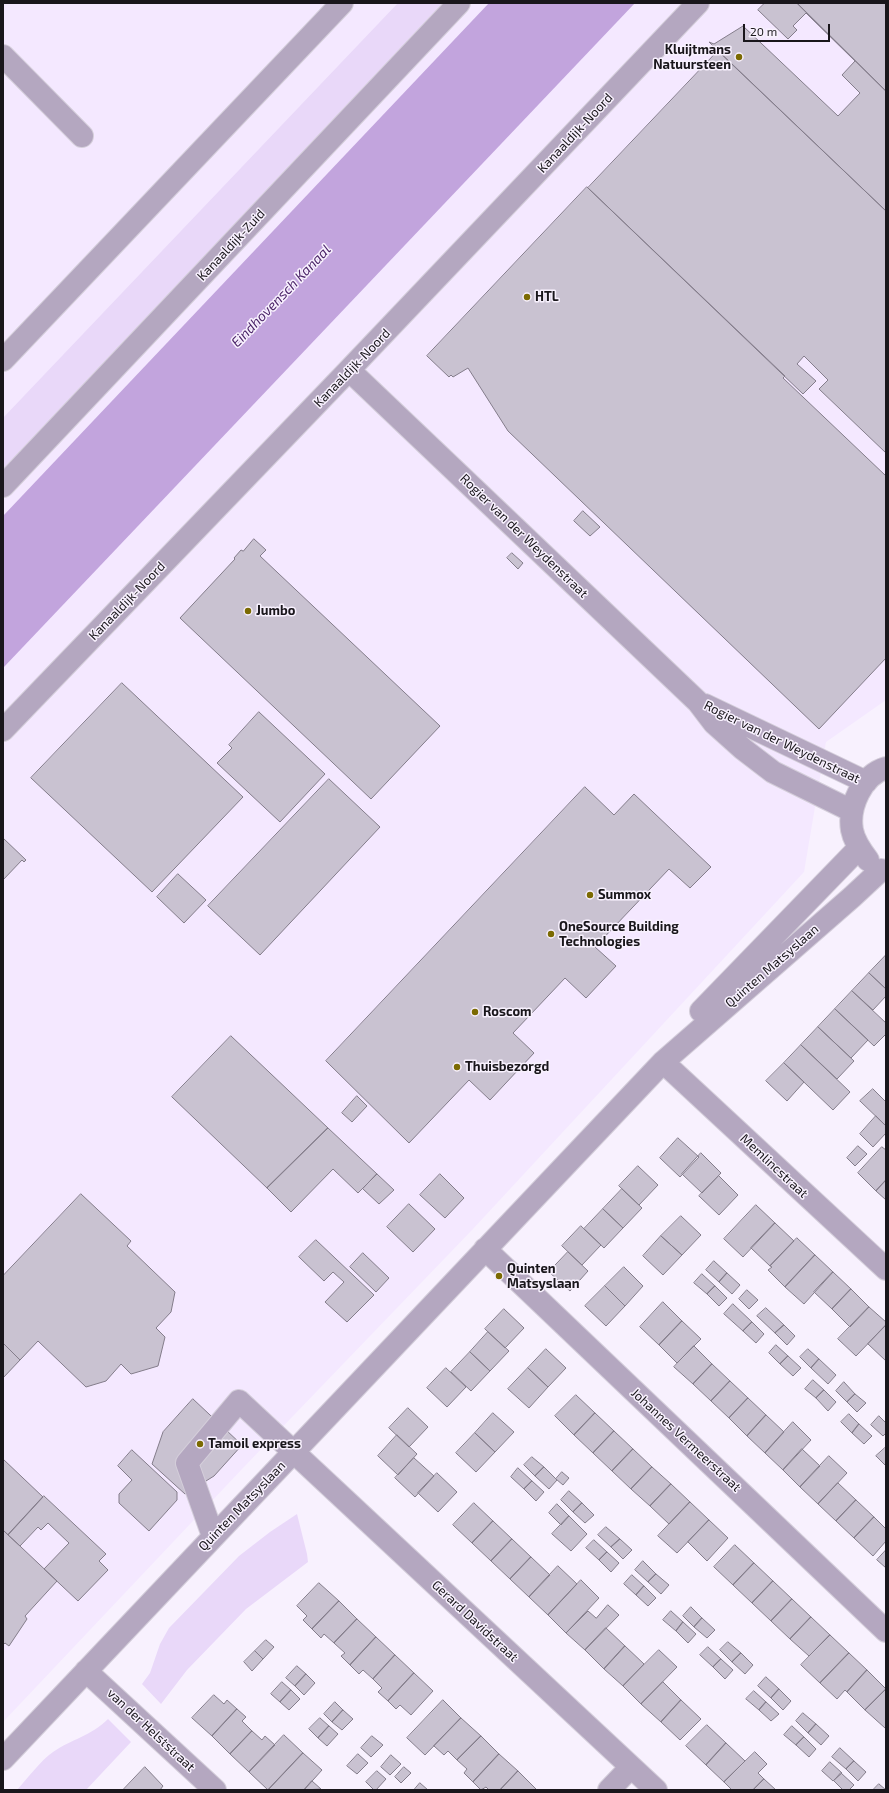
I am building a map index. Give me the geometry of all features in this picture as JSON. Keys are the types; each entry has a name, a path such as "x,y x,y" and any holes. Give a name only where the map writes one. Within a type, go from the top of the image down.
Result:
{"street":[{"path":"3,360 342,3"},
{"name":"Kanaaldijk-Zuid","path":"3,486 460,3"},
{"name":"Kanaaldijk-Noord","path":"3,730 349,370 698,3"},
{"path":"3,56 82,136"},
{"name":"Rogier van der Weydenstraat","path":"349,370 698,702 714,723 774,772 852,811"},
{"name":"Rogier van der Weydenstraat","path":"698,702 866,782"},
{"path":"883,870 868,860 859,848 852,830 852,811 857,795 866,782 886,768"},
{"name":"Quinten Matsyslaan","path":"663,1062 700,1012 859,848"},
{"name":"Quinten Matsyslaan","path":"3,1759 663,1062 883,870"},
{"name":"Memlincstraat","path":"663,1062 886,1269"},
{"name":"Johannes Vermeerstraat","path":"485,1249 886,1630"},
{"name":"Gerard Davidstraat","path":"213,1536 187,1463 238,1401 656,1790"},
{"name":"van der Helststraat","path":"86,1671 215,1790"},
{"path":"608,1790 631,1767"}],"shaded area":[{"path":"3,3 886,3 886,700 826,742 804,872 472,1230 243,1468 3,1722"},
{"path":"398,3 445,3 3,470 3,418"},
{"path":"297,1514 308,1562 246,1609 187,1670 161,1704 142,1684 150,1673 160,1644 169,1628 239,1556 270,1532"},
{"path":"108,1719 131,1742 86,1790 17,1790 48,1755 95,1730"}],"water":[{"name":"Eindhovensch Kanaal","path":"489,3 635,3 3,668 3,516"}],"building":[{"path":"765,3 797,3 886,91 886,211 709,42 714,44 743,26 838,116 860,93 842,75 855,61 806,13 793,26 797,30 788,39 758,10"},
{"path":"797,3 886,3 886,91"},
{"path":"718,51 886,211 886,453 819,389 828,380 804,356 797,364 816,381 803,394 588,188"},
{"path":"587,187 785,376 783,378 886,476 886,658 819,729 508,431 468,368 453,377 451,375 449,377 427,356"},
{"path":"583,511 600,527 590,536 574,521"},
{"path":"254,539 266,550 260,556 440,726 371,799 180,618 235,559 234,558 241,550 243,551"},
{"path":"512,553 523,563 518,569 507,558"},
{"path":"122,683 243,797 152,892 31,778"},
{"path":"259,712 325,774 280,822 217,763 232,748 229,745"},
{"path":"329,779 380,827 260,955 208,906"},
{"path":"585,787 614,815 634,794 711,867 690,888 669,869 595,947 616,966 586,998 565,978 513,1033 534,1053 490,1100 469,1080 409,1143 326,1061"},
{"path":"3,838 26,860 24,862 22,860 3,880"},
{"path":"178,874 206,900 184,923 157,897"},
{"path":"886,955 886,989 869,973"},
{"path":"869,973 886,989 886,996 873,1010 852,991"},
{"path":"852,991 886,1023 886,1034 874,1046 835,1009"},
{"path":"835,1009 868,1040 851,1058 818,1027"},
{"path":"818,1027 854,1061 837,1079 801,1045"},
{"path":"231,1036 328,1128 267,1188 172,1097"},
{"path":"801,1045 850,1092 833,1110 784,1063"},
{"path":"784,1063 804,1082 787,1101 766,1081"},
{"path":"873,1089 886,1102 886,1126 860,1101"},
{"path":"357,1096 367,1106 352,1122 342,1113"},
{"path":"876,1116 886,1126 886,1133 873,1147 860,1134"},
{"path":"328,1128 377,1174 358,1193 333,1169 291,1212 267,1188"},
{"path":"678,1138 699,1157 680,1177 660,1158"},
{"path":"858,1146 867,1154 855,1166 847,1158"},
{"path":"882,1147 886,1150 886,1180 876,1191 858,1173"},
{"path":"701,1153 721,1173 702,1193 682,1174"},
{"path":"638,1166 658,1185 639,1205 619,1186"},
{"path":"377,1174 394,1190 379,1204 363,1189"},
{"path":"440,1174 464,1198 445,1218 420,1195"},
{"path":"719,1176 738,1195 719,1215 699,1196"},
{"path":"886,1180 886,1200 876,1191"},
{"path":"622,1189 642,1208 623,1228 603,1209"},
{"path":"81,1194 131,1241 127,1246 175,1292 171,1312 156,1328 165,1337 158,1366 131,1374 121,1364 106,1381 86,1387 38,1341 20,1360 3,1343 3,1276"},
{"path":"409,1204 435,1229 413,1252 387,1227"},
{"path":"756,1205 775,1223 743,1257 724,1239"},
{"path":"603,1209 623,1228 604,1248 584,1229"},
{"path":"681,1216 701,1235 682,1255 661,1236"},
{"path":"775,1223 794,1241 770,1266 751,1248"},
{"path":"581,1226 601,1245 582,1265 562,1246"},
{"path":"661,1236 682,1255 663,1275 643,1256"},
{"path":"797,1238 815,1255 785,1287 768,1270 772,1267 770,1266"},
{"path":"316,1240 374,1295 347,1322 325,1302 344,1282 333,1272 324,1281 299,1257"},
{"path":"568,1252 588,1271 570,1291 549,1272"},
{"path":"363,1253 389,1278 376,1292 350,1267"},
{"path":"815,1255 833,1272 804,1304 785,1287"},
{"path":"714,1261 727,1273 719,1282 706,1270"},
{"path":"624,1267 643,1286 625,1306 605,1286"},
{"path":"833,1272 851,1289 832,1309 814,1292"},
{"path":"727,1273 740,1285 732,1294 719,1282"},
{"path":"702,1274 715,1286 707,1294 694,1283"},
{"path":"605,1286 625,1306 606,1326 585,1306"},
{"path":"715,1286 727,1298 719,1306 707,1294"},
{"path":"851,1289 869,1307 850,1327 832,1309"},
{"path":"747,1290 758,1300 749,1309 739,1299"},
{"path":"663,1302 682,1321 659,1345 640,1327"},
{"path":"733,1304 752,1322 743,1331 724,1314"},
{"path":"869,1307 886,1322 886,1325 856,1356 838,1339"},
{"path":"766,1308 784,1325 775,1333 757,1316"},
{"path":"504,1309 524,1328 505,1348 485,1329"},
{"path":"682,1321 701,1339 677,1363 659,1345"},
{"path":"752,1322 764,1334 756,1343 743,1331"},
{"path":"784,1325 795,1336 787,1345 775,1333"},
{"path":"886,1325 886,1361 868,1344"},
{"path":"488,1332 509,1351 490,1371 470,1352"},
{"path":"3,1343 20,1360 3,1378"},
{"path":"776,1345 788,1356 780,1364 769,1353"},
{"path":"694,1346 712,1364 693,1384 674,1367"},
{"path":"546,1349 566,1368 548,1387 528,1368"},
{"path":"808,1349 819,1359 811,1368 800,1357"},
{"path":"470,1352 490,1371 471,1391 451,1372"},
{"path":"788,1356 801,1368 793,1376 780,1364"},
{"path":"819,1359 836,1375 828,1384 811,1368"},
{"path":"712,1364 730,1381 711,1401 693,1384"},
{"path":"446,1368 466,1387 447,1407 427,1388"},
{"path":"528,1368 548,1387 529,1408 508,1389"},
{"path":"813,1380 824,1390 816,1398 805,1389"},
{"path":"730,1381 748,1398 729,1418 711,1401"},
{"path":"844,1382 855,1394 847,1402 836,1391"},
{"path":"824,1390 836,1402 828,1411 816,1398"},
{"path":"855,1394 866,1403 857,1412 847,1402"},
{"path":"576,1395 595,1413 574,1435 555,1416"},
{"path":"748,1398 766,1415 747,1436 729,1418"},
{"path":"193,1399 242,1445 214,1476 185,1494 152,1464 163,1432"},
{"path":"408,1408 428,1427 409,1447 389,1428"},
{"path":"493,1413 514,1432 495,1452 475,1433"},
{"path":"595,1413 614,1431 593,1453 574,1435"},
{"path":"849,1414 859,1424 852,1433 841,1422"},
{"path":"766,1415 784,1432 765,1453 747,1436"},
{"path":"879,1416 886,1423 886,1433 883,1436 871,1425"},
{"path":"793,1422 811,1440 783,1470 765,1453"},
{"path":"859,1424 872,1436 864,1444 852,1433"},
{"path":"614,1431 633,1449 612,1471 593,1453"},
{"path":"475,1433 495,1452 476,1472 456,1453"},
{"path":"397,1435 417,1454 398,1475 378,1456"},
{"path":"885,1448 886,1449 886,1466 876,1456"},
{"path":"633,1449 652,1467 631,1489 612,1471"},
{"path":"802,1449 820,1466 800,1487 783,1470"},
{"path":"132,1450 177,1492 177,1500 149,1531 119,1503 119,1494 132,1480 118,1466"},
{"path":"829,1456 847,1473 818,1504 800,1487"},
{"path":"532,1457 544,1467 535,1476 524,1465"},
{"path":"414,1458 434,1476 415,1497 395,1478"},
{"path":"3,1459 43,1497 8,1535 3,1530"},
{"path":"544,1467 557,1480 549,1489 535,1476"},
{"path":"652,1467 671,1484 650,1506 631,1489"},
{"path":"518,1468 532,1481 524,1489 511,1477"},
{"path":"562,1472 569,1478 563,1485 556,1479"},
{"path":"437,1473 457,1492 438,1512 418,1493"},
{"path":"532,1481 544,1492 536,1501 524,1489"},
{"path":"838,1483 856,1500 836,1521 818,1504"},
{"path":"671,1484 690,1502 669,1524 650,1506"},
{"path":"569,1491 582,1503 573,1512 561,1500"},
{"path":"44,1496 106,1554 99,1561 108,1570 78,1601 44,1569 69,1543 48,1523 41,1530 38,1527 20,1546 8,1535"},
{"path":"856,1500 874,1517 854,1538 836,1521"},
{"path":"690,1502 709,1520 677,1553 658,1536"},
{"path":"474,1503 493,1521 472,1543 453,1525"},
{"path":"582,1503 594,1515 585,1523 573,1512"},
{"path":"557,1504 569,1516 561,1525 549,1513"},
{"path":"569,1516 587,1534 571,1551 552,1534"},
{"path":"874,1517 886,1529 886,1541 873,1556 854,1538"},
{"path":"709,1520 728,1538 707,1561 688,1542"},
{"path":"493,1521 512,1539 491,1561 472,1543"},
{"path":"606,1527 620,1539 611,1547 598,1535"},
{"path":"3,1530 57,1581 25,1616 27,1619 9,1646 5,1643 3,1645"},
{"path":"512,1539 531,1557 510,1579 491,1561"},
{"path":"620,1539 632,1550 623,1559 611,1547"},
{"path":"594,1540 607,1552 599,1560 586,1548"},
{"path":"735,1545 754,1563 733,1585 714,1567"},
{"path":"886,1550 886,1568 877,1560"},
{"path":"607,1552 619,1563 611,1572 599,1560"},
{"path":"531,1557 550,1575 529,1597 510,1579"},
{"path":"643,1561 656,1574 648,1582 635,1570"},
{"path":"754,1563 773,1581 752,1603 733,1585"},
{"path":"558,1566 577,1584 548,1615 529,1597"},
{"path":"656,1574 669,1585 661,1594 648,1582"},
{"path":"632,1575 644,1586 636,1595 624,1584"},
{"path":"581,1580 599,1598 566,1633 548,1615"},
{"path":"773,1581 792,1599 771,1621 752,1603"},
{"path":"319,1583 339,1601 312,1629 303,1620 307,1616 297,1606"},
{"path":"644,1586 656,1598 648,1606 636,1595"},
{"path":"792,1599 811,1617 790,1639 771,1621"},
{"path":"339,1601 357,1619 334,1643 324,1634 321,1638 312,1629"},
{"path":"608,1605 619,1615 585,1650 566,1633 588,1611 596,1618"},
{"path":"691,1607 702,1618 694,1627 683,1616"},
{"path":"671,1611 683,1622 676,1631 663,1620"},
{"path":"811,1617 830,1635 809,1656 790,1639"},
{"path":"702,1618 715,1630 707,1638 694,1627"},
{"path":"357,1619 376,1637 350,1665 341,1656 345,1653 334,1643"},
{"path":"683,1622 696,1634 688,1643 676,1631"},
{"path":"606,1628 625,1646 604,1669 585,1650"},
{"path":"830,1635 849,1653 820,1683 801,1665"},
{"path":"376,1637 395,1655 373,1679 363,1670 359,1674 350,1665"},
{"path":"266,1640 274,1647 263,1659 255,1651"},
{"path":"728,1642 741,1653 732,1662 720,1650"},
{"path":"625,1646 644,1664 623,1686 604,1669"},
{"path":"708,1647 721,1659 713,1667 700,1655"},
{"path":"659,1650 677,1667 641,1704 623,1686"},
{"path":"255,1651 263,1659 252,1671 244,1662"},
{"path":"741,1653 753,1665 745,1674 732,1662"},
{"path":"849,1653 867,1670 847,1692 845,1690 837,1699 820,1683"},
{"path":"395,1655 414,1673 388,1701 378,1692 382,1688 373,1679"},
{"path":"721,1659 733,1670 725,1679 713,1667"},
{"path":"297,1666 306,1674 295,1686 286,1678"},
{"path":"867,1670 886,1689 865,1710 847,1692"},
{"path":"414,1673 433,1691 411,1715 400,1705 396,1709 388,1701"},
{"path":"306,1674 315,1683 304,1695 295,1686"},
{"path":"766,1677 779,1689 771,1698 758,1686"},
{"path":"282,1682 291,1690 280,1702 271,1694"},
{"path":"663,1682 681,1700 661,1722 641,1704"},
{"path":"779,1689 791,1701 783,1710 771,1698"},
{"path":"886,1689 886,1727 885,1728 865,1710"},
{"path":"291,1690 300,1699 289,1710 280,1702"},
{"path":"754,1691 766,1702 759,1710 746,1699"},
{"path":"214,1695 224,1704 227,1700 237,1709 212,1736 192,1718"},
{"path":"443,1700 461,1718 425,1755 407,1738"},
{"path":"681,1700 701,1719 680,1740 661,1722"},
{"path":"335,1702 343,1710 332,1722 324,1714"},
{"path":"766,1702 779,1714 771,1721 759,1710"},
{"path":"237,1709 246,1717 242,1721 252,1731 230,1754 212,1736"},
{"path":"343,1710 353,1719 342,1730 332,1722"},
{"path":"803,1713 816,1724 808,1733 796,1721"},
{"path":"320,1718 329,1726 318,1738 309,1729"},
{"path":"461,1718 481,1736 457,1760 448,1751 444,1755 434,1746"},
{"path":"816,1724 829,1736 821,1745 808,1733"},
{"path":"707,1725 726,1743 706,1765 686,1746"},
{"path":"329,1726 338,1734 327,1746 318,1738"},
{"path":"792,1726 804,1737 796,1745 784,1735"},
{"path":"252,1731 262,1740 265,1736 275,1745 249,1772 230,1754"},
{"path":"284,1735 303,1753 268,1790 249,1772"},
{"path":"372,1736 383,1745 371,1757 361,1748"},
{"path":"481,1736 499,1754 473,1782 464,1773 467,1769 457,1760"},
{"path":"804,1737 816,1749 809,1757 796,1745"},
{"path":"726,1743 745,1761 724,1782 706,1765"},
{"path":"840,1748 854,1761 846,1769 832,1757"},
{"path":"755,1752 767,1764 758,1773 764,1779 753,1790 732,1790 724,1782"},
{"path":"303,1753 322,1770 304,1790 268,1790"},
{"path":"358,1754 368,1763 357,1774 347,1766"},
{"path":"499,1754 518,1771 500,1790 489,1790 486,1787 481,1790 473,1782"},
{"path":"391,1755 401,1764 390,1775 381,1767"},
{"path":"854,1761 866,1772 858,1781 846,1769"},
{"path":"830,1762 842,1773 833,1781 822,1771"},
{"path":"145,1767 163,1786 160,1790 123,1790"},
{"path":"404,1767 411,1773 401,1783 395,1777"},
{"path":"377,1771 386,1779 376,1790 374,1790 366,1782"},
{"path":"518,1771 537,1790 500,1790"},
{"path":"841,1773 854,1785 849,1790 843,1790 834,1781"},
{"path":"764,1779 776,1790 753,1790"},
{"path":"312,1781 321,1789 304,1790"},
{"path":"420,1783 428,1790 414,1790"},
{"path":"879,1784 886,1790 873,1790"}],"place":[{"name":"Kluijtmans Natuursteen","path":"739,57"},
{"name":"HTL","path":"527,297"},
{"name":"Jumbo","path":"248,611"},
{"name":"Summox","path":"590,895"},
{"name":"OneSource Building Technologies","path":"551,934"},
{"name":"Roscom","path":"475,1012"},
{"name":"Thuisbezorgd","path":"457,1067"},
{"name":"Quinten Matsyslaan","path":"499,1276"},
{"name":"Tamoil express","path":"200,1444"}]}
